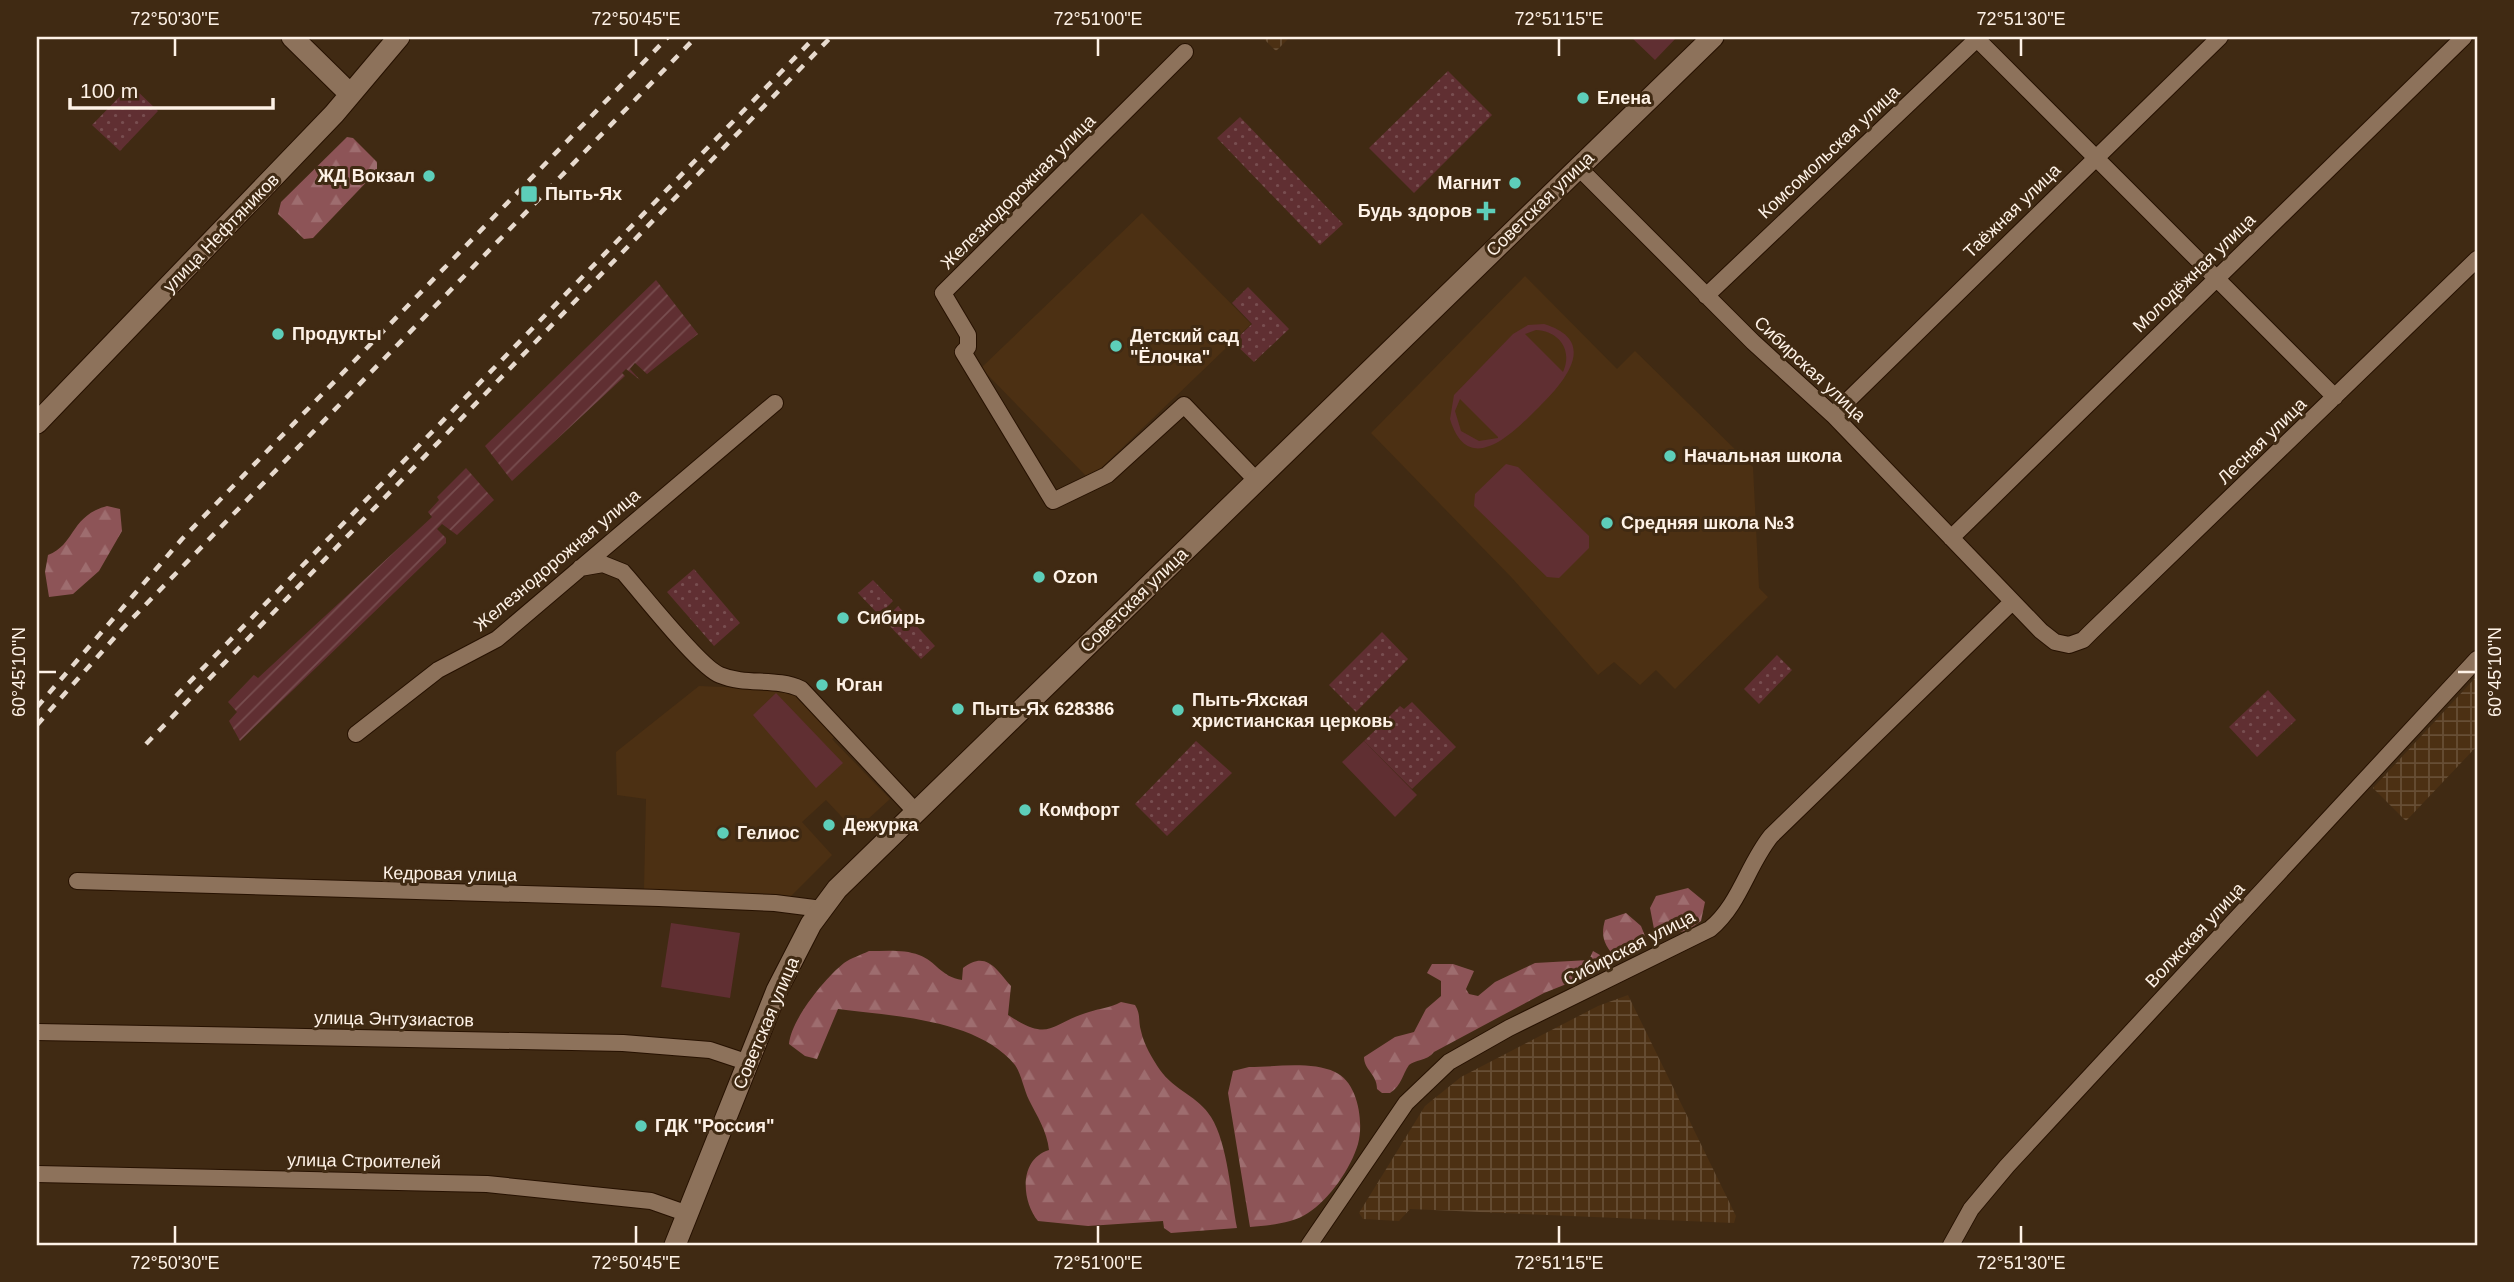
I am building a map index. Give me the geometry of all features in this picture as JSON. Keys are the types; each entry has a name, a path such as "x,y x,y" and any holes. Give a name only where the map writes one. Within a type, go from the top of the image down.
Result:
{"street":[{"path":"292,37 350,94"},
{"name":"улица Нефтяников","path":"37,424 128,332 350,94 399,37"},
{"name":"Советская улица","path":"675,1245 789,966 822,909 856,868 1713,37"},
{"path":"1977,37 2094,158 2335,397"},
{"name":"Комсомольская улица","path":"1706,296 1977,37"},
{"name":"Таёжная улица","path":"1833,415 2220,37"},
{"name":"Молодёжная улица","path":"1951,538 2464,37"},
{"name":"Железнодорожная улица","path":"1185,52 943,293 968,335 968,347 963,352 1053,501 1107,475 1184,404 1257,481"},
{"name":"Сибирская улица","path":"1578,167 1706,296 1833,415 2011,603 2055,642 2069,645"},
{"name":"Лесная улица","path":"2069,645 2083,640 2477,259"},
{"name":"Железнодорожная улица","path":"356,734 445,665 496,639 775,403"},
{"path":"580,568 603,564 623,572 713,672 736,679 789,684 801,689 915,811"},
{"name":"Сибирская улица","path":"1310,1245 1391,1122 1429,1079 1474,1046 1710,929 1732,907 1759,852 1771,836 2011,603"},
{"name":"Волжская улица","path":"1951,1245 1962,1220 1984,1192 2477,659"},
{"name":"Кедровая улица","path":"76,881 659,898 775,903 822,909"},
{"name":"улица Энтузиастов","path":"37,1031 623,1043 710,1050 749,1063"},
{"name":"улица Строителей","path":"37,1174 498,1185 651,1201 688,1214"}],"shaded area":[{"path":"1262,37 1290,37 1276,51"},
{"path":"1631,37 1677,37 1655,60"},
{"path":"1448,71 1492,115 1414,193 1369,148"},
{"path":"131,85 158,111 120,151 92,125"},
{"path":"1240,117 1343,224 1320,245 1217,138"},
{"name":"Детский сад \"Ёлочка\"","path":"1142,213 1251,324 1097,472 1086,476 981,368"},
{"name":"Средняя школа №3","path":"1525,276 1617,369 1635,351 1753,467 1759,588 1768,597 1675,689 1656,670 1640,685 1614,662 1598,675 1513,579 1371,433"},
{"path":"656,280 698,334 647,374 635,363 630,369 640,380 626,369 622,373 625,376 512,481 485,446"},
{"path":"1248,287 1289,329 1254,362 1233,342 1252,324 1232,303"},
{"path":"1544,324 1562,332 1571,342 1574,353 1571,365 1556,389 1515,430 1491,446 1468,446 1458,437 1450,419 1454,395 1513,334 1528,325","holes":["1536,330 1551,334 1562,343 1566,356 1563,372 1525,334","1460,399 1498,437 1498,438 1479,441 1461,431 1455,411"]},
{"path":"1506,464 1518,467 1589,536 1589,548 1559,578 1547,577 1474,506 1475,494"},
{"path":"466,468 494,500 457,535 442,524 437,529 446,538 446,543 240,741 229,721 237,712 228,702 254,675 258,678 432,517 428,512 439,500 437,497"},
{"path":"694,569 740,623 714,646 667,592"},
{"path":"873,580 893,601 879,615 858,593"},
{"path":"898,606 935,646 921,659 884,620"},
{"path":"1382,632 1408,659 1356,712 1329,685"},
{"path":"1777,655 1792,670 1759,704 1744,689"},
{"path":"2477,676 2477,746 2406,821 2373,788"},
{"path":"699,686 796,690 837,734 832,739 890,799 855,831 826,800 802,822 832,855 790,897 644,889 646,799 617,795 616,752"},
{"path":"2268,690 2296,720 2257,757 2229,727"},
{"path":"776,693 843,763 816,788 753,715"},
{"path":"1412,702 1456,747 1412,789 1364,741 1400,706 1404,709"},
{"path":"1196,741 1232,773 1167,836 1135,804"},
{"path":"1364,741 1417,795 1395,817 1342,762"},
{"path":"671,923 740,933 730,998 661,987"},
{"path":"1628,995 1736,1216 1734,1223 1410,1209 1399,1221 1363,1219 1359,1213 1425,1106 1461,1077 1598,1006"}],"green space":[{"path":"347,137 353,138 377,162 377,171 313,238 304,239 278,214 281,202"},
{"path":"107,506 120,509 122,531 99,571 73,594 49,597 45,572 48,555 64,544 86,516"},
{"path":"1688,888 1705,902 1701,921 1688,930 1668,935 1654,929 1650,908 1656,896"},
{"path":"1626,913 1641,926 1649,946 1634,946 1627,958 1616,959 1604,941 1605,920"},
{"path":"869,951 913,953 925,958 949,976 962,980 963,968 971,963 984,961 995,968 1011,986 1008,1015 1042,1030 1121,1002 1135,1005 1144,1041 1160,1070 1206,1110 1217,1128 1225,1156 1237,1228 1171,1233 1164,1228 1163,1221 1088,1226 1038,1221 1028,1202 1026,1181 1032,1162 1049,1150 1046,1136 1015,1065 999,1050 979,1038 933,1022 838,1009 817,1059 805,1056 789,1044 796,1023 818,989 844,963"},
{"path":"1593,951 1600,955 1600,964 1589,975 1544,993 1428,1057 1411,1063 1397,1087 1390,1093 1382,1093 1377,1089 1364,1057 1395,1037 1414,1032 1426,1009 1441,996 1441,981 1427,973 1432,964 1453,964 1474,971 1466,989 1469,994 1478,996 1495,982 1535,963 1589,960"},
{"path":"1304,1066 1335,1072 1343,1077 1354,1093 1360,1125 1358,1144 1350,1163 1324,1200 1295,1220 1250,1227 1228,1093 1233,1071 1249,1067"}],"railway":[{"path":"37,707 182,539 668,37"},
{"path":"37,725 123,628 696,37"},
{"path":"176,696 815,37"},
{"path":"146,744 831,37"}],"place":[{"name":"Елена","path":"1583,98"},
{"name":"ЖД Вокзал","path":"429,176"},
{"name":"Магнит","path":"1515,183"},
{"name":"Пыть-Ях","path":"529,194"},
{"name":"Будь здоров","path":"1486,211"},
{"name":"Продукты","path":"278,334"},
{"name":"Детский сад \"Ёлочка\"","path":"1116,346"},
{"name":"Начальная школа","path":"1670,456"},
{"name":"Средняя школа №3","path":"1607,523"},
{"name":"Ozon","path":"1039,577"},
{"name":"Сибирь","path":"843,618"},
{"name":"Юган","path":"822,685"},
{"name":"Пыть-Ях 628386","path":"958,709"},
{"name":"Пыть-Яхская христианская церковь","path":"1178,710"},
{"name":"Комфорт","path":"1025,810"},
{"name":"Дежурка","path":"829,825"},
{"name":"Гелиос","path":"723,833"},
{"name":"ГДК \"Россия\"","path":"641,1126"}]}
